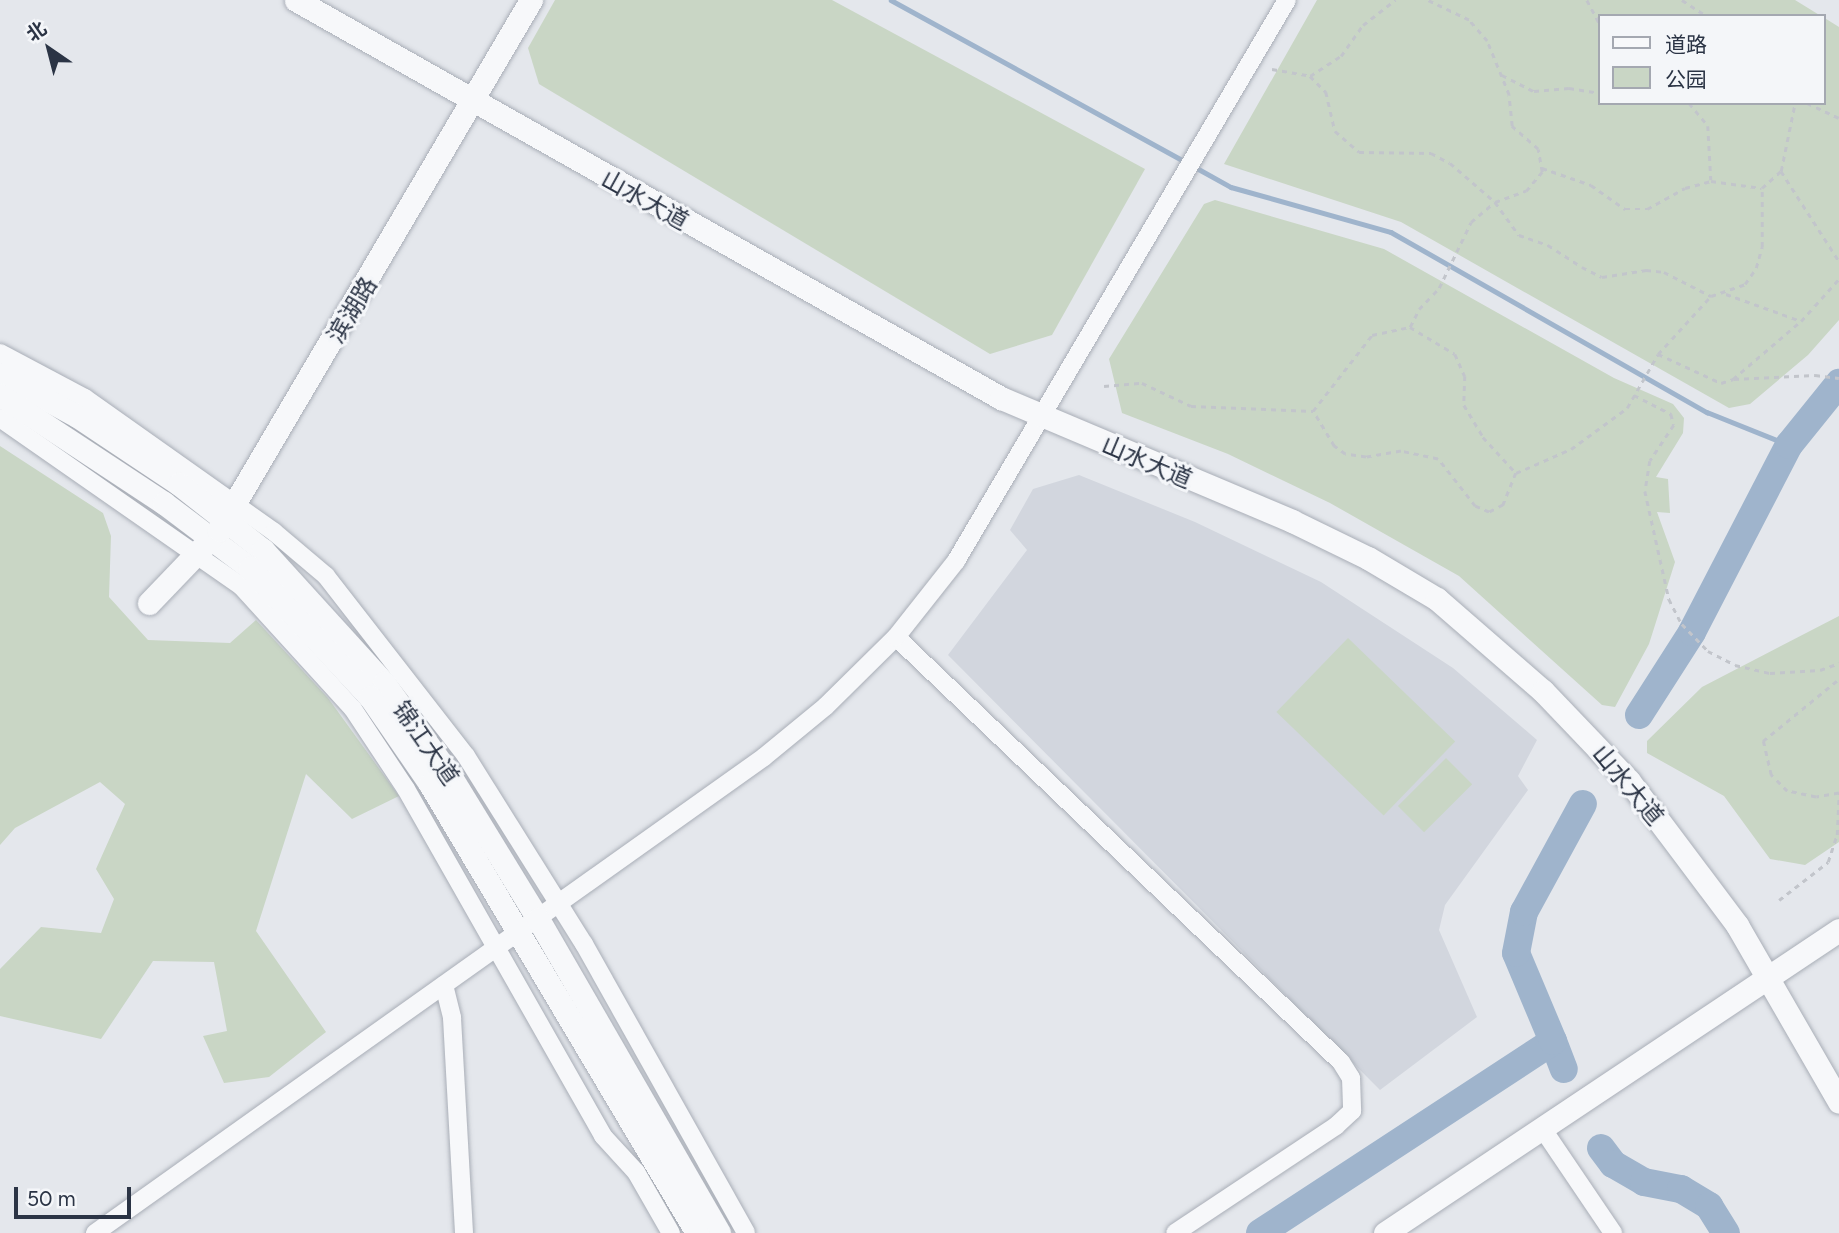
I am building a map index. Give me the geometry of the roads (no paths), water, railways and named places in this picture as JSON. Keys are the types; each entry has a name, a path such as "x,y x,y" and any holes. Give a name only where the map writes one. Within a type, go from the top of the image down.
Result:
{"street":[{"name":"山水大道","path":"296,0 1039,418 1292,521 1368,558 1437,599 1543,691 1629,781 1737,925 1839,1102"},
{"name":"滨湖路","path":"149,603 203,547 230,512 531,0"},
{"path":"95,1233 764,757 826,706 896,637 956,561 1287,0"},
{"path":"0,353 85,398 230,512 326,576 405,673 466,756 559,904 746,1233"},
{"name":"锦江大道","path":"0,374 77,416 230,512 335,626 413,719 538,919 719,1233"},
{"name":"锦江大道","path":"0,396 203,547 250,568 370,697 430,784 697,1233"},
{"path":"0,418 203,547 354,709 406,789 603,1136 636,1172 671,1233"},
{"path":"896,637 1321,1043 1351,1078 1352,1111 1336,1126 1175,1233"},
{"path":"1385,1233 1839,930"},
{"path":"444,985 452,1018 464,1233"},
{"path":"1542,1128 1613,1233"}],"waterway":[{"path":"891,0 1187,163"},
{"path":"1195,167 1231,187 1391,232 1707,412 1789,445"},
{"path":"1639,715 1692,632 1789,445 1839,383"},
{"path":"1260,1233 1553,1041 1516,953 1524,912 1583,804"},
{"path":"1553,1041 1564,1069"},
{"path":"1601,1148 1613,1164 1644,1182 1681,1189 1709,1206 1726,1233"}]}
